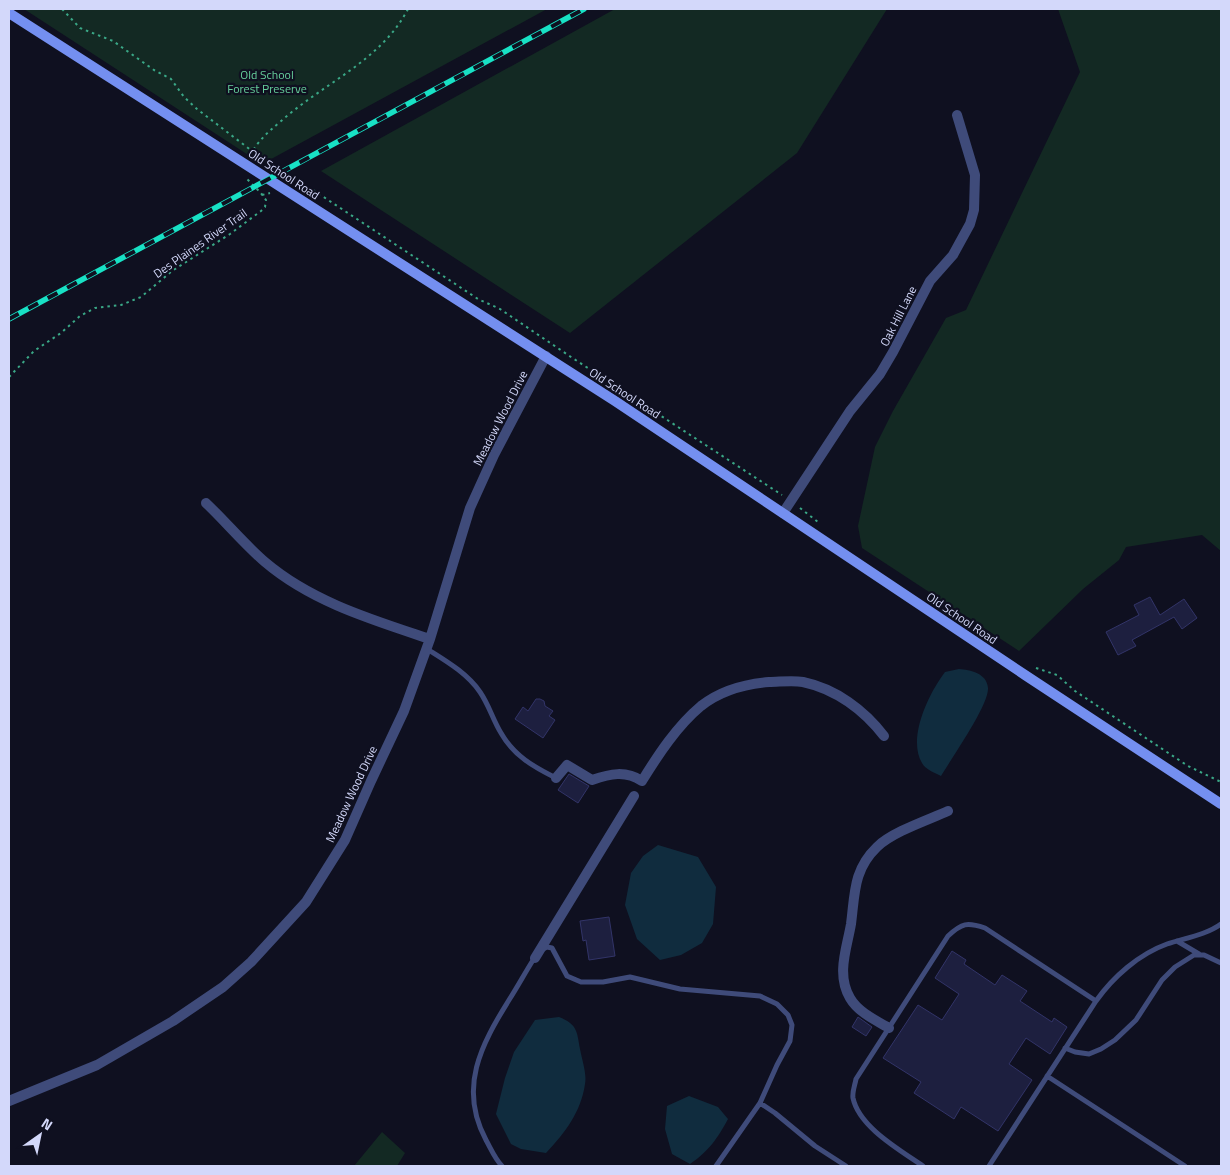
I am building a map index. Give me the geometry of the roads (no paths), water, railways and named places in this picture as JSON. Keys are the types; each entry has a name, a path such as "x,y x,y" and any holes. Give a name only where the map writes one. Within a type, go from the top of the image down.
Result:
{"street":[{"name":"Old School Road","path":"9,13 546,356 1221,804"},
{"name":"Oak Hill Lane","path":"783,512 850,411 880,374 930,281 953,255 970,224 974,210 975,175 957,115"},
{"name":"Meadow Wood Drive","path":"9,1101 97,1064 173,1021 223,987 251,962 306,902 345,840 404,711 428,644 470,508 494,454 546,356"},
{"path":"206,503 266,563 290,580 359,616 428,644"},
{"path":"556,778 567,765 592,780 612,773 634,776 642,781 686,721 703,705 730,690 751,683 802,682 830,692 862,712 884,736"},
{"path":"535,958 634,796"},
{"path":"888,1028 856,1008 849,996 844,977 844,955 855,883 860,870 876,847 887,839 948,811"}],"lane":[{"path":"428,644 465,675 479,691 504,737 519,755 532,766 556,778"},
{"path":"923,1166 872,1128 857,1111 853,1096 856,1079 948,936 959,926 972,924 985,928 1096,1001"},
{"path":"989,1166 1106,987 1140,957 1165,945 1214,929 1221,924"},
{"path":"1177,941 1199,955"},
{"path":"502,1166 497,1161 478,1125 473,1089 478,1060 489,1033 535,958 547,947 552,948 566,976 581,982 603,982 630,977 680,989 760,996 777,1004 788,1015 792,1025 790,1041 760,1103 716,1166"},
{"path":"1065,1048 1089,1054 1115,1040 1136,1020 1162,980 1185,959 1194,955 1204,954 1221,963"},
{"path":"1047,1076 1185,1166"},
{"path":"760,1103 815,1146 846,1166"}],"water":[{"path":"959,669 973,671 985,679 988,688 987,696 976,719 941,776 928,769 922,763 918,753 918,729 927,703 945,672"},
{"path":"658,845 698,857 716,887 713,924 702,943 681,955 660,960 637,939 625,905 631,873 643,856"},
{"path":"559,1017 573,1025 577,1033 585,1076 583,1094 571,1122 546,1153 521,1149 511,1144 496,1114 505,1078 514,1052 535,1020"},
{"path":"689,1096 718,1107 728,1119 712,1144 690,1164 672,1154 665,1129 667,1106"}],"railway":[{"path":"9,319 584,9"}],"park label":[{"name":"Old School Forest Preserve","path":"267,81"}]}
